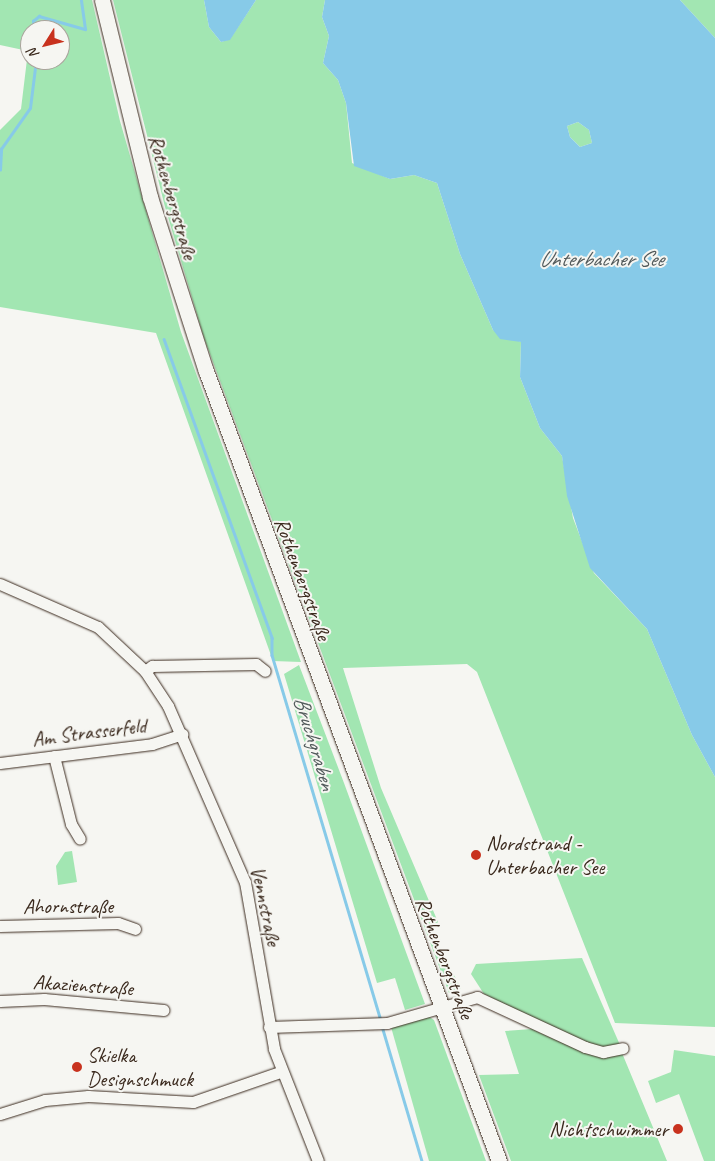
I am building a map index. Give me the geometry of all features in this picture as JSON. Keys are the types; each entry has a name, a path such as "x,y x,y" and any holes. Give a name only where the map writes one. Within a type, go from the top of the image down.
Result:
{"main road":[{"name":"Rothenbergstraße","path":"102,0 150,197 206,372 499,1161"}],"street":[{"name":"Vennstraße","path":"0,584 77,614 98,627 145,671 182,734 245,882 269,1027 280,1072 318,1161"},
{"path":"145,671 152,666 256,664 265,671"},
{"name":"Am Strasserfeld","path":"0,763 152,744 182,734"},
{"path":"54,756 71,824 80,839"},
{"name":"Ahornstraße","path":"0,926 118,923 136,929"},
{"path":"269,1027 388,1023 440,1006 477,997 584,1047 603,1052 623,1048"},
{"name":"Akazienstraße","path":"0,1001 44,999 163,1010"},
{"path":"0,1114 44,1100 79,1096 193,1102 280,1072"}],"green space":[{"path":"0,0 92,0 120,121 181,332 301,662 273,661 156,333 0,307 0,130 21,109 26,70 70,70 70,20 20,20 20,49 0,45"},
{"path":"113,0 204,0 209,27 221,42 230,39 256,0 325,0 322,17 329,36 323,63 338,80 346,103 352,163 390,179 414,175 437,183 460,254 493,330 521,342 520,377 540,428 562,456 573,518 594,573 647,629 692,735 715,777 715,1027 615,1023 477,672 467,664 343,668 381,788 438,922 430,930 444,966 449,966 461,988 449,993 204,338 165,207"},
{"path":"680,0 715,0 715,38"},
{"path":"578,122 589,130 592,143 580,147 570,137 567,126"},
{"path":"299,665 425,1004 405,1010 395,978 377,983 284,674"},
{"path":"72,851 77,882 58,885 56,866 65,852"},
{"path":"582,958 620,1045 604,1049 584,1044 484,994 471,974 476,964"},
{"path":"428,1016 434,1020 486,1161 429,1161 391,1027"},
{"path":"532,1029 587,1054 622,1053 667,1161 511,1161 479,1075 519,1074 505,1031"},
{"path":"674,1050 715,1056 715,1161 704,1161 679,1094 656,1103 648,1081 671,1072"}],"water":[{"path":"204,0 256,0 230,40 221,42 209,27"},
{"name":"Unterbacher See","path":"325,0 680,0 715,38 715,777 692,735 647,629 590,568 567,496 562,456 540,428 520,377 521,342 500,339 493,330 460,254 437,183 414,175 390,179 354,166 346,103 338,80 323,63 329,36 322,17","holes":["578,122 589,130 592,143 580,147 570,137 567,126"]}],"waterway":[{"path":"70,25 85,29 81,0"},
{"path":"34,20 39,16 53,20"},
{"path":"0,170 1,149 30,108 35,70"},
{"name":"Bruchgraben","path":"164,339 272,638 272,655 381,1020"},
{"name":"Bruchgraben","path":"382,1026 422,1161"}],"place":[{"name":"Nordstrand - Unterbacher See","path":"476,855"},
{"name":"Skielka Designschmuck","path":"77,1067"},
{"name":"Nichtschwimmer","path":"678,1129"}]}
